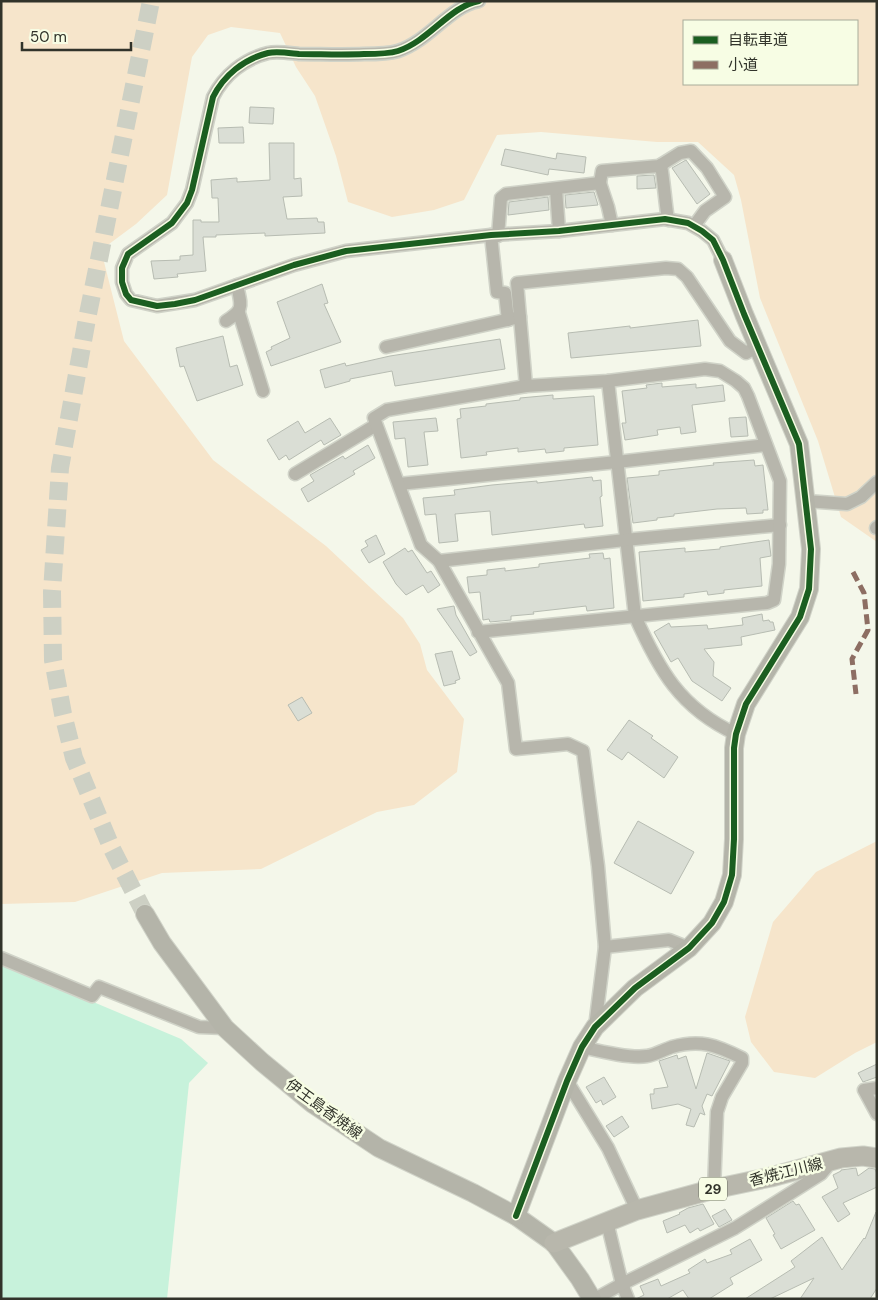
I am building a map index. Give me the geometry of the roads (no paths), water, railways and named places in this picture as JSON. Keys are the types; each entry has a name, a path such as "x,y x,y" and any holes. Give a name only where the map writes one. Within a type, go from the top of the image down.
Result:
{"main road":[{"name":"香焼江川線","path":"554,1243 637,1210 714,1188 771,1177 851,1156 876,1155"}],"street":[{"path":"479,1 462,7 416,43 398,51 345,55 270,53 245,62 230,73 213,97 192,190 187,203 172,223 128,254 122,268 122,282 126,294 132,300 157,306 195,300 294,265 346,251 495,235 559,231 668,220 678,220 694,226 713,240 724,260 800,444 811,549 809,589 800,617 746,704 736,734 734,748 732,875 727,894 712,922 689,948 636,988 595,1027 582,1047 567,1081 516,1216"},
{"path":"612,225 600,183 602,171 661,165 680,153 692,152 707,168 725,196 705,211 694,226"},
{"path":"661,165 663,194 668,220"},
{"path":"526,386 514,318 505,293 497,292 495,235 501,198 506,194 600,183"},
{"path":"556,189 559,231"},
{"path":"514,318 517,283 666,268 678,269 686,276 730,342 746,353 758,346"},
{"path":"237,286 241,306 239,313 262,391"},
{"path":"226,322 239,313"},
{"path":"386,347 514,318"},
{"path":"478,632 767,603 774,600 780,564 780,481 744,388 720,371 705,369 608,381 526,386 387,410 374,418 414,529 422,545 439,561 478,632 508,684 516,749 568,744 584,751 598,866 605,947 595,1027"},
{"path":"608,381 635,616 663,671 682,696 712,722 736,734"},
{"path":"295,474 376,425"},
{"path":"399,484 766,445"},
{"path":"806,501 848,504 861,497 877,482"},
{"path":"439,561 780,525"},
{"name":"伊王島香焼線","path":"145,914 162,943 225,1028 262,1062 313,1104 379,1148 516,1216 554,1243 594,1299"},
{"path":"605,947 669,940 689,948"},
{"path":"1,958 92,996 99,988 199,1027 225,1028"},
{"path":"582,1047 623,1055 646,1057 692,1042 727,1051 742,1058 742,1063 722,1097 717,1112 714,1188"},
{"path":"567,1081 608,1148 637,1210"},
{"path":"877,1088 864,1090 877,1114"},
{"path":"594,1299 735,1228 821,1174 826,1168 828,1161"},
{"path":"607,1222 622,1284 628,1299"}],"tunnel":[{"path":"145,914 112,849 74,758 63,714 53,660 52,592 60,468 87,319 151,1"}]}
